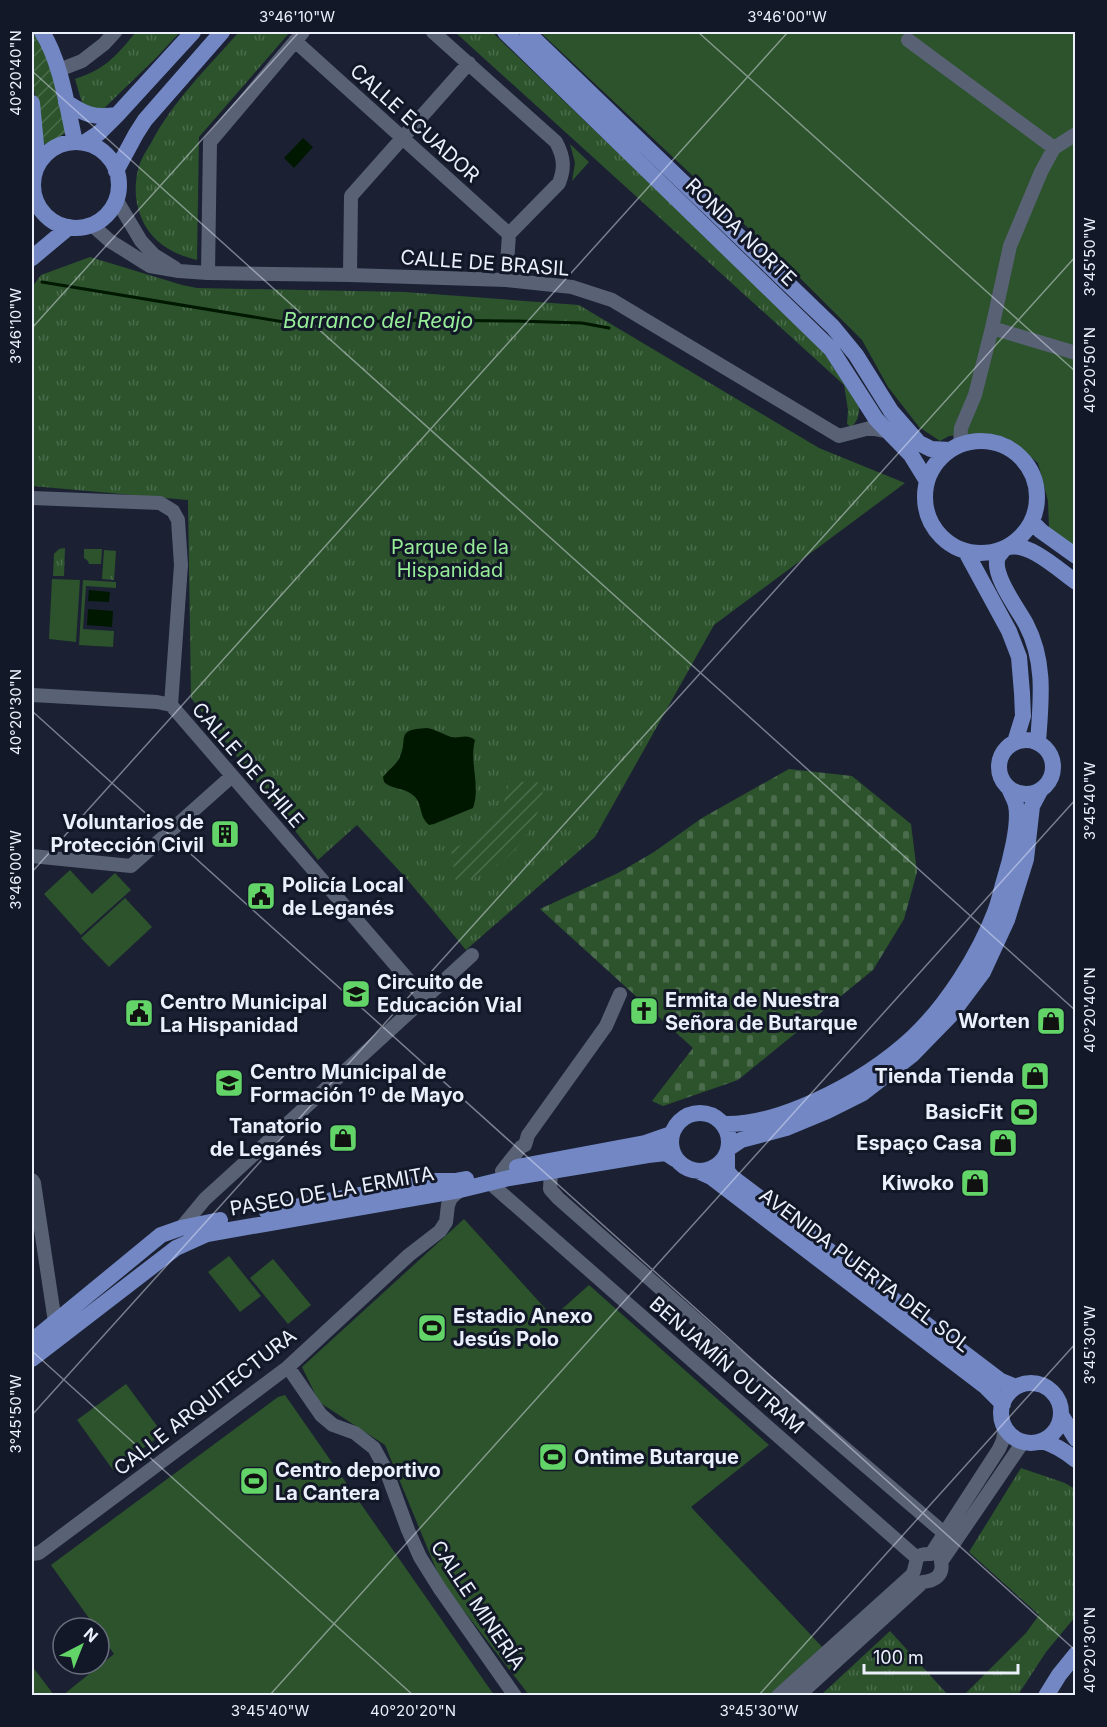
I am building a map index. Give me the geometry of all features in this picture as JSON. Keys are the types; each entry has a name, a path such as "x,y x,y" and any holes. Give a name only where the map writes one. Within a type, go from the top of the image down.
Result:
{"main road":[{"path":"42,32 59,70 66,102 80,143"},
{"path":"80,143 99,133 117,116 193,32"},
{"path":"116,171 146,120 222,32"},
{"name":"RONDA NORTE","path":"505,32 831,349 876,419 911,455 927,481"},
{"name":"RONDA NORTE","path":"527,32 833,327 855,355 891,411 919,443 931,449 955,447 976,441 993,442 1008,448 1022,458 1032,471 1037,487 1036,511 1032,522"},
{"path":"66,102 87,115 117,116"},
{"path":"32,103 38,165"},
{"path":"80,143 94,147 104,153 116,171 118,190 116,199 107,214 92,225 69,227 57,223 47,216 33,198 34,174 38,165 45,155 64,144 80,143"},
{"path":"32,258 69,227"},
{"path":"955,447 934,466 927,481 925,503 932,525 946,542 966,552 985,554 1016,545 1029,549 1076,582"},
{"path":"1038,742 1042,688 1037,654 1026,626 1004,587 997,565 998,556 1026,532 1032,522 1076,556"},
{"path":"966,552 1009,631 1019,657 1023,716 1015,742"},
{"path":"723,1124 749,1123 772,1118 835,1091 873,1069 914,1036 946,999 972,961 995,912 1011,857 1016,805 999,773 1001,755 1015,742 1030,740 1038,742 1049,752 1053,766 1050,780 1040,791 1032,806 1026,859 1007,920 983,972 950,1016 912,1055 863,1093 827,1112 786,1128 741,1140 716,1167 708,1171 700,1172 682,1166 675,1159 670,1147 671,1134 678,1122 692,1114 709,1114 723,1124 729,1140 728,1152"},
{"path":"1009,788 1024,794 1040,791"},
{"name":"PASEO DE LA ERMITA","path":"548,1166 645,1143 671,1134"},
{"name":"AVENIDA PUERTA DEL SOL","path":"728,1152 728,1171 732,1178 1001,1381 1016,1388"},
{"name":"PASEO DE LA ERMITA","path":"32,1341 161,1235 181,1228 435,1181 455,1181 548,1166 666,1153 675,1159"},
{"name":"PASEO DE LA ERMITA","path":"32,1359 176,1248 207,1234 460,1190 490,1183 510,1172"},
{"name":"AVENIDA PUERTA DEL SOL","path":"700,1172 711,1177 986,1387 1003,1404"},
{"path":"1076,1439 1061,1415 1058,1399 1047,1387 1031,1383 1016,1388 1005,1398 1001,1412 1005,1428 1016,1439 1023,1442 1042,1441 1054,1444 1076,1460"},
{"path":"1042,1441 1055,1431 1061,1415"},
{"path":"1046,1695 1076,1654"}],"street":[{"path":"59,70 82,61 115,32"},
{"path":"433,32 556,142 564,162 563,174 559,183 509,234 506,280"},
{"path":"208,273 210,141 299,36"},
{"name":"CALLE ECUADOR","path":"299,36 403,137 509,234"},
{"path":"908,40 1054,148"},
{"path":"351,275 351,196 469,63"},
{"path":"955,447 975,395 1010,246 1041,172 1054,148 1076,134"},
{"name":"CALLE DE BRASIL","path":"116,199 141,241 154,255 179,271"},
{"name":"CALLE DE BRASIL","path":"92,225 110,241 150,266 179,271 506,280 572,287 612,300 839,436 870,428 889,432"},
{"path":"992,328 1076,353"},
{"path":"856,432 863,418 865,402"},
{"name":"CALLE DE CHILE","path":"32,498 160,503 173,511 178,520 181,565 171,705 424,998"},
{"path":"32,695 157,702 171,705"},
{"path":"32,856 131,866 232,776"},
{"path":"181,1228 205,1199 472,955"},
{"path":"510,1201 508,1190 510,1172 521,1147 525,1145 528,1135 606,1026 620,994"},
{"path":"525,1145 531,1155 548,1166"},
{"name":"BENJAMÍN OUTRAM","path":"548,1166 550,1190 558,1198 729,1349 944,1533"},
{"path":"32,1180 55,1322"},
{"name":"BENJAMÍN OUTRAM","path":"490,1183 916,1564"},
{"name":"CALLE ARQUITECTURA","path":"32,1554 39,1553 288,1368 409,1255 440,1231 446,1222 451,1198 460,1190"},
{"path":"205,1199 204,1210 207,1216 217,1221"},
{"name":"CALLE MINERÍA","path":"288,1368 321,1415 333,1425 355,1433 374,1448 386,1470 420,1557 515,1695"},
{"path":"936,1558 944,1533 999,1449 1005,1428"},
{"path":"936,1558 1023,1442"},
{"path":"778,1695 912,1575 916,1564 925,1553 936,1558 942,1570 931,1581 925,1581 917,1577 916,1564"},
{"path":"798,1695 925,1581"}],"green space":[{"path":"32,32 45,53 58,95 66,133 40,147 38,111 32,79"},
{"path":"136,32 180,32 95,117 85,113 75,79 95,71 110,61"},
{"path":"239,32 290,32 199,137 197,260 163,246 150,233 137,204 137,177 144,155 170,113"},
{"path":"455,32 492,32 808,335 825,354 859,407 858,418 853,425 851,427 847,424 848,410 844,385"},
{"path":"540,32 1075,32 1075,548 1049,528 1048,501 1038,463 1007,438 981,433 949,436 940,441 919,427 888,387 862,340 781,259"},
{"path":"570,144 589,162 572,181 575,163"},
{"name":"Parque de la Hispanidad","path":"90,257 197,288 405,292 579,305 819,448 905,483 714,625 595,837 466,950 406,878 357,825 318,860 191,698 188,500 32,486 32,287 41,275"},
{"path":"65,548 64,576 53,576 54,554 59,549"},
{"path":"84,549 102,549 101,564 89,564 84,558"},
{"path":"104,550 116,551 114,580 102,579"},
{"path":"52,579 80,580 76,642 49,639"},
{"path":"83,580 116,582 116,588 86,586 83,629 114,631 113,647 79,645"},
{"path":"789,769 852,776 911,824 917,872 904,919 873,970 738,1080 663,1106 652,1101 693,1048 540,909 618,873 654,852 702,818"},
{"path":"509,781 544,783 539,807 530,828 517,847 489,871 456,883 451,849 484,832 498,816"},
{"path":"70,870 92,894 115,873 131,890 81,935 44,894"},
{"path":"125,898 152,927 109,967 81,938"},
{"path":"464,1219 553,1317 589,1285 769,1445 691,1507 824,1649 772,1695 529,1695 441,1581 385,1445 319,1402 302,1367"},
{"path":"229,1256 261,1296 240,1312 208,1272"},
{"path":"273,1259 311,1305 288,1324 250,1278"},
{"path":"126,1384 163,1434 113,1470 77,1420"},
{"name":"Centro deportivo La Cantera","path":"285,1395 494,1695 63,1695 87,1676 111,1676 111,1656 114,1654 111,1650 111,1616 87,1616 51,1565 278,1397"},
{"path":"1021,1468 1065,1483 1075,1489 1075,1617 1046,1652 1018,1695 964,1695 1026,1633 1039,1615 969,1552"},
{"path":"890,1631 948,1695 821,1695"},
{"path":"32,1666 54,1695 32,1695"}],"shaded area":[{"path":"303,138 313,147 294,168 284,158"},
{"path":"89,590 110,592 109,602 88,601"},
{"path":"88,609 113,611 112,627 87,625"},
{"path":"427,728 451,737 469,737 475,740 473,757 476,791 473,808 429,825 423,817 417,799 407,791 387,785 383,777 399,759 406,733"}],"waterway":[{"name":"Barranco del Reajo","path":"42,282 296,324 417,320 516,321 582,323 609,328"}],"place":[{"name":"Voluntarios de Protección Civil","path":"225,834"},
{"name":"Policía Local de Leganés","path":"261,896"},
{"name":"Circuito de Educación Vial","path":"356,994"},
{"name":"Ermita de Nuestra Señora de Butarque","path":"644,1011"},
{"name":"Centro Municipal La Hispanidad","path":"139,1013"},
{"name":"Worten","path":"1051,1021"},
{"name":"Tienda Tienda","path":"1035,1076"},
{"name":"Centro Municipal de Formación 1º de Mayo","path":"229,1083"},
{"name":"BasicFit","path":"1024,1112"},
{"name":"Tanatorio de Leganés","path":"343,1138"},
{"name":"Espaço Casa","path":"1003,1143"},
{"name":"Kiwoko","path":"975,1183"},
{"name":"Estadio Anexo Jesús Polo","path":"432,1328"},
{"name":"Ontime Butarque","path":"553,1457"},
{"name":"Centro deportivo La Cantera","path":"254,1481"}]}
